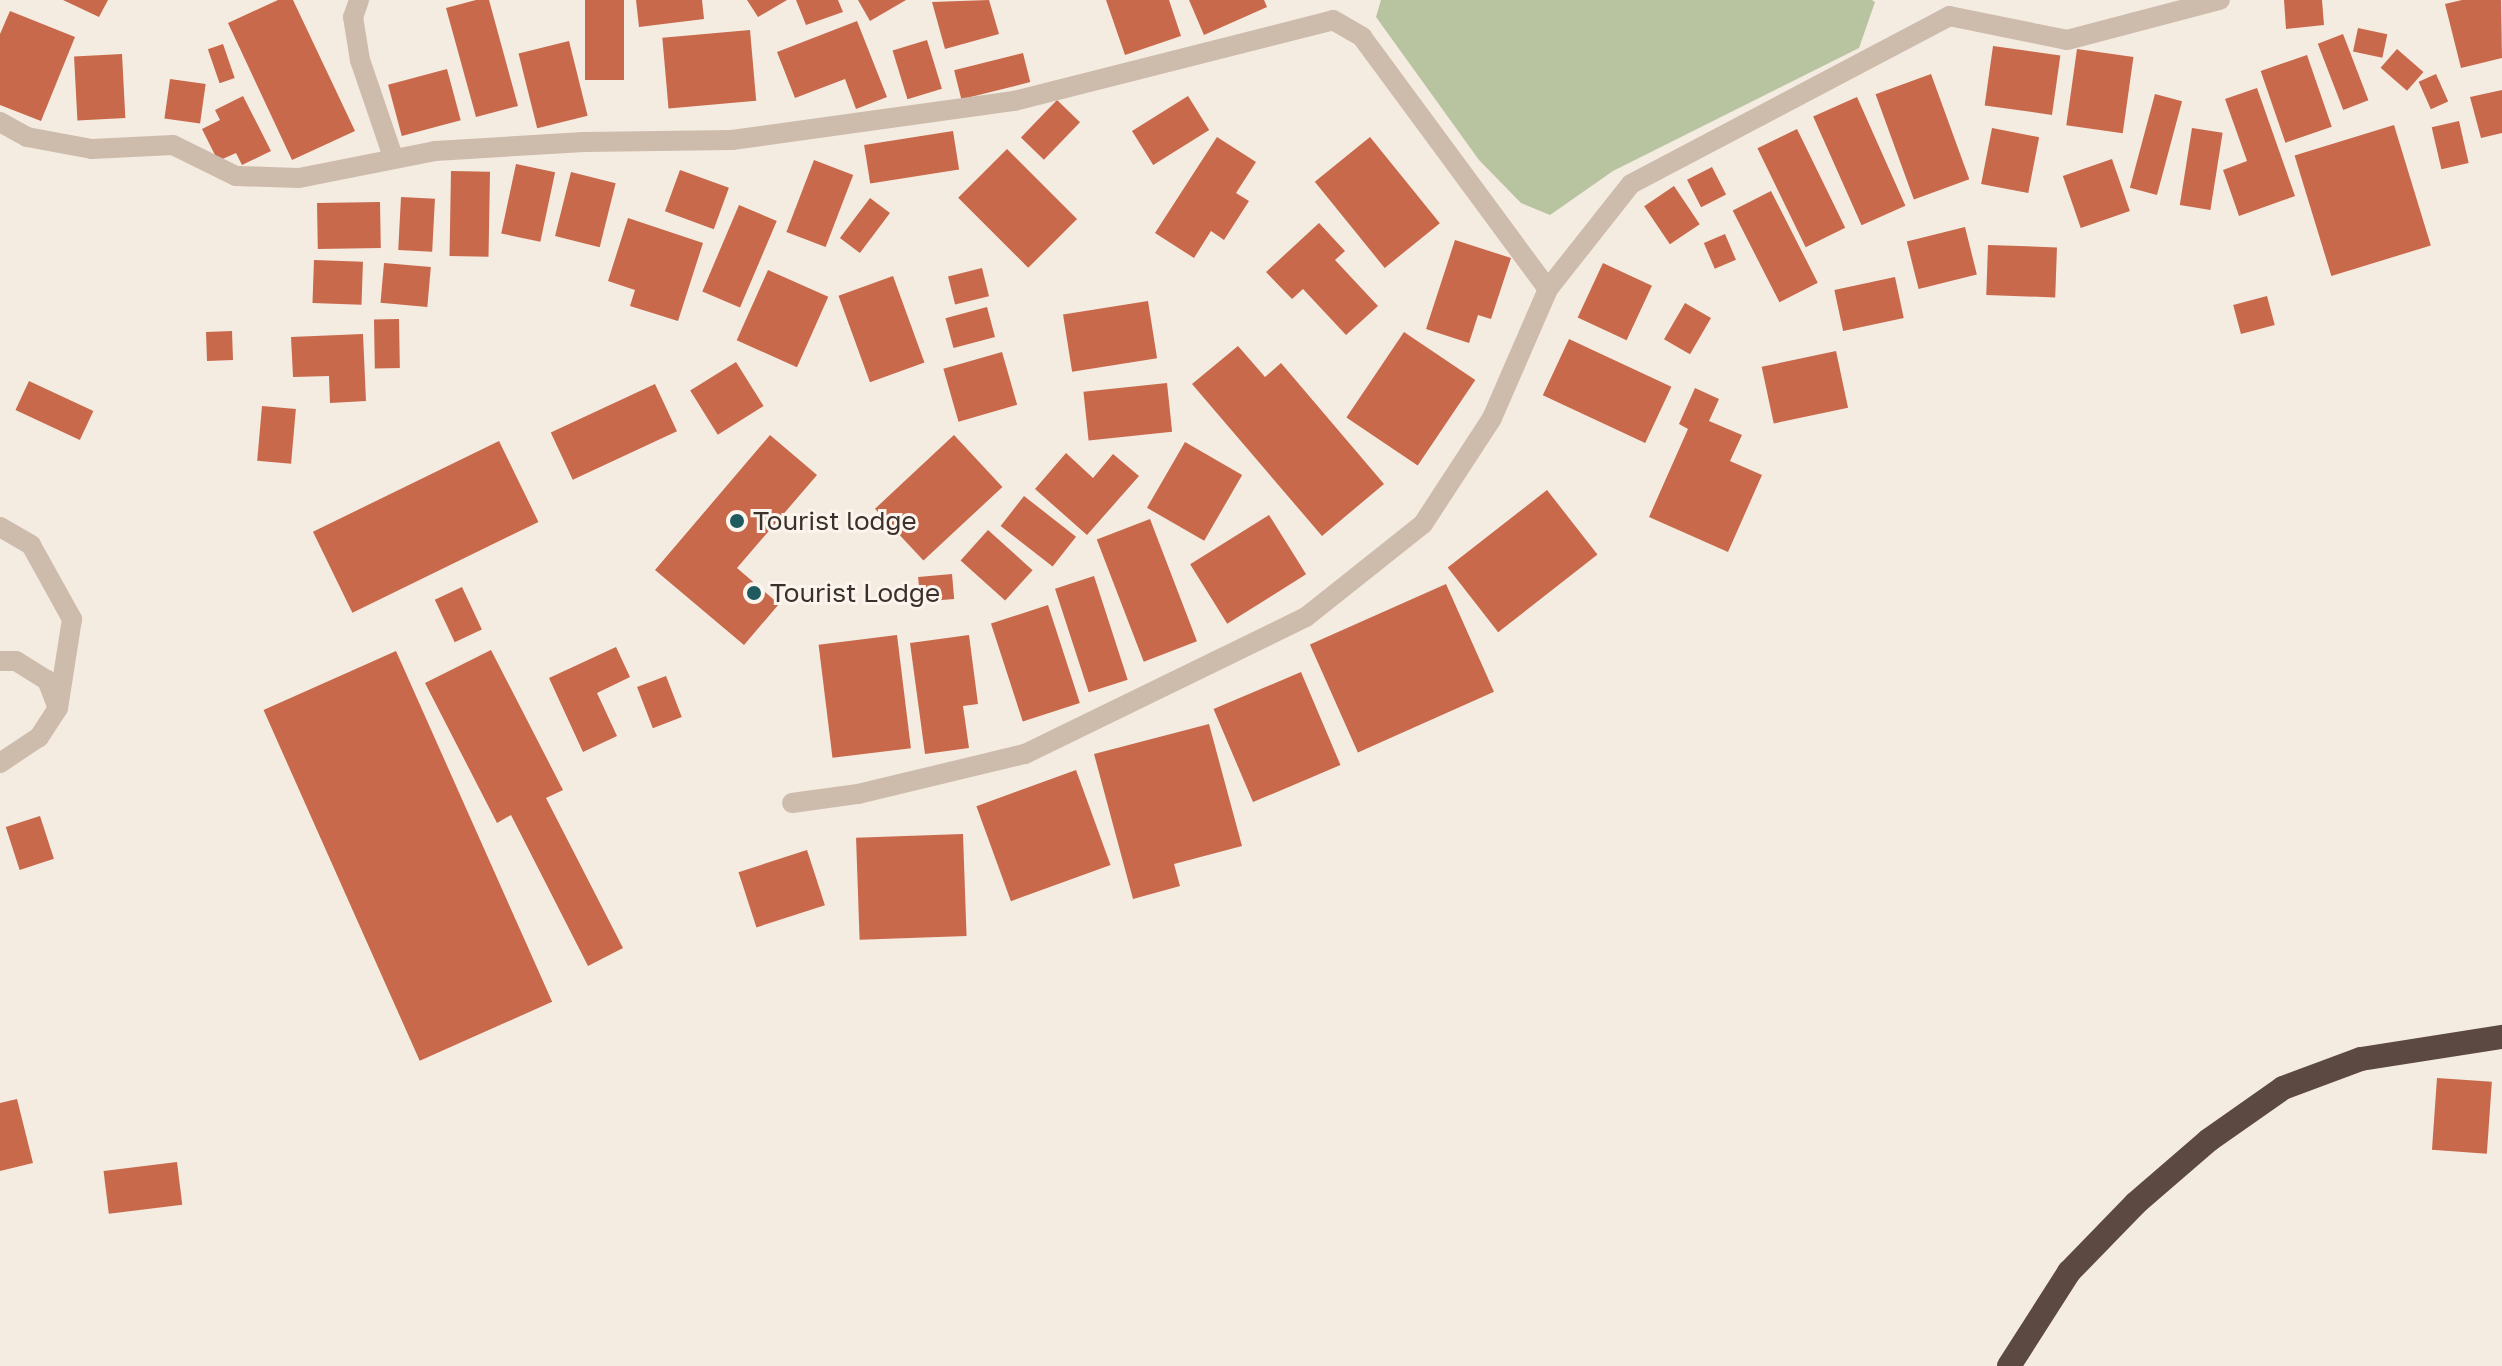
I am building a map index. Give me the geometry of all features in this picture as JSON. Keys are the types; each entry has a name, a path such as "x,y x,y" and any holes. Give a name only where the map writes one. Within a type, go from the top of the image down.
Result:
{"highway":[{"path":"2009,1366 2069,1272 2136,1203 2209,1140 2283,1088 2361,1059 2502,1037"}],"street":[{"path":"359,0 353,17 360,60 393,157"},
{"path":"792,803 858,794 1025,754 1306,617 1423,524 1492,418 1548,289 1631,184 1949,16 2067,40 2220,0"},
{"path":"0,122 27,137 92,149 173,145 236,176 299,178 393,157 584,142 732,140 1014,101 1333,20 1362,37 1548,289"},
{"path":"0,527 31,545 72,619 58,708 39,737 0,763"},
{"path":"0,661 16,661 47,680 58,708"}],"green space":[{"path":"1381,0 1875,2 1859,48 1613,171 1550,215 1521,203 1479,160 1376,17"}],"building":[{"path":"63,0 108,0 99,17"},
{"path":"278,0 293,0 355,131 292,160 228,23"},
{"path":"489,0 518,106 476,117 446,8"},
{"path":"585,0 624,0 624,80 585,80"},
{"path":"636,0 702,0 704,19 639,27"},
{"path":"747,0 787,0 758,17"},
{"path":"796,0 838,0 843,12 806,25"},
{"path":"858,0 906,0 870,21"},
{"path":"989,0 999,34 945,49 932,2"},
{"path":"1106,0 1169,0 1181,36 1125,55"},
{"path":"1189,0 1264,0 1267,7 1204,35"},
{"path":"2284,0 2322,0 2324,25 2286,29"},
{"path":"2462,0 2501,0 2502,58 2461,68 2445,4"},
{"path":"10,11 75,37 41,121 0,105 0,34"},
{"path":"857,21 887,97 856,109 845,79 795,98 777,52"},
{"path":"2358,28 2387,34 2382,58 2353,51"},
{"path":"750,30 756,101 669,108 662,38"},
{"path":"2343,34 2368,100 2343,110 2318,44"},
{"path":"927,40 942,89 907,99 893,51"},
{"path":"569,41 588,116 537,128 519,54"},
{"path":"223,44 235,78 220,83 208,49"},
{"path":"1993,46 2060,55 2052,115 1985,105"},
{"path":"2077,49 2133,57 2123,133 2066,125"},
{"path":"2397,49 2423,72 2407,91 2381,68"},
{"path":"1023,53 1030,82 961,99 954,70"},
{"path":"122,54 125,118 77,120 74,57"},
{"path":"2307,55 2332,127 2285,143 2261,71"},
{"path":"447,69 461,120 402,136 388,85"},
{"path":"1931,74 1969,179 1914,199 1876,94"},
{"path":"2436,74 2448,101 2431,109 2419,82"},
{"path":"170,79 206,84 200,124 164,119"},
{"path":"2257,88 2295,196 2239,216 2223,170 2247,161 2225,99"},
{"path":"2502,90 2502,133 2481,138 2470,97"},
{"path":"2155,94 2182,101 2157,195 2130,188"},
{"path":"243,96 271,151 242,165 236,153 218,161 202,129 220,120 215,110"},
{"path":"1188,96 1209,130 1153,165 1132,131"},
{"path":"1857,97 1905,206 1862,225 1813,117"},
{"path":"1057,100 1080,122 1044,160 1021,137"},
{"path":"2459,121 2469,163 2441,169 2432,127"},
{"path":"2394,125 2431,245 2331,276 2295,155"},
{"path":"1992,128 2039,137 2028,193 1981,184"},
{"path":"2192,128 2223,133 2210,210 2180,205"},
{"path":"1797,129 1845,228 1806,247 1757,148"},
{"path":"953,131 959,170 870,184 864,145"},
{"path":"1217,137 1256,162 1236,193 1249,201 1224,240 1211,231 1194,258 1155,233"},
{"path":"1370,137 1440,223 1385,268 1315,182"},
{"path":"1007,149 1077,219 1028,268 958,198"},
{"path":"2112,159 2130,211 2081,228 2063,176"},
{"path":"814,160 853,175 826,247 786,232"},
{"path":"516,164 555,172 540,242 501,233"},
{"path":"1712,167 1726,195 1701,207 1687,180"},
{"path":"680,170 729,188 714,229 665,211"},
{"path":"451,171 490,172 489,257 450,256"},
{"path":"571,172 616,183 600,247 555,236"},
{"path":"1674,186 1700,224 1670,244 1644,206"},
{"path":"1771,191 1818,283 1779,302 1733,211"},
{"path":"401,197 435,199 432,252 398,250"},
{"path":"870,198 890,213 860,253 840,238"},
{"path":"380,202 381,248 318,249 317,203"},
{"path":"739,205 777,221 740,308 702,292"},
{"path":"628,218 703,243 678,321 630,306 635,290 608,281"},
{"path":"1319,223 1345,251 1335,260 1378,306 1346,335 1303,289 1292,299 1266,272"},
{"path":"1965,227 1977,275 1919,289 1907,242"},
{"path":"1725,234 1736,260 1715,269 1704,243"},
{"path":"1455,240 1511,258 1491,319 1478,315 1469,343 1426,329"},
{"path":"1988,245 2057,247 2055,297 1986,295"},
{"path":"314,260 363,262 361,305 312,303"},
{"path":"384,263 431,267 427,307 381,303"},
{"path":"1603,263 1652,286 1627,340 1578,317"},
{"path":"982,268 989,296 955,305 948,276"},
{"path":"768,270 828,297 797,367 737,340"},
{"path":"893,276 924,362 870,382 838,296"},
{"path":"1895,277 1904,318 1843,331 1834,290"},
{"path":"2267,296 2275,325 2241,334 2233,305"},
{"path":"1148,301 1157,358 1072,372 1063,314"},
{"path":"1685,303 1711,318 1690,354 1664,339"},
{"path":"987,307 995,337 953,348 945,318"},
{"path":"374,319 399,319 400,368 375,368"},
{"path":"232,331 233,360 207,361 206,332"},
{"path":"1404,332 1475,380 1418,465 1346,417"},
{"path":"363,334 366,401 330,403 329,376 293,377 291,337"},
{"path":"1569,339 1671,387 1645,443 1543,395"},
{"path":"1238,346 1265,377 1281,363 1384,484 1322,536 1192,384"},
{"path":"1836,351 1848,408 1774,424 1762,367"},
{"path":"1002,352 1017,405 959,422 943,369"},
{"path":"736,362 764,406 718,435 690,391"},
{"path":"29,381 93,411 80,440 15,410"},
{"path":"1167,383 1172,432 1089,441 1083,392"},
{"path":"655,384 677,431 573,480 551,433"},
{"path":"1695,388 1719,399 1709,421 1742,435 1730,461 1762,475 1728,552 1649,517 1688,429 1679,424"},
{"path":"262,406 296,409 291,464 257,461"},
{"name":"Tourist lodge","path":"770,435 817,475 737,568 779,604 744,645 655,570"},
{"path":"954,435 1002,487 923,561 875,509"},
{"path":"499,441 538,522 352,613 313,532"},
{"path":"1185,442 1242,475 1204,541 1147,508"},
{"path":"1066,453 1093,478 1113,454 1139,476 1087,535 1035,489"},
{"path":"1547,490 1597,555 1498,632 1448,568"},
{"path":"1024,496 1076,537 1053,567 1001,526"},
{"path":"1269,515 1306,574 1227,624 1190,564"},
{"path":"1150,519 1197,641 1144,662 1097,539"},
{"path":"988,530 1033,570 1005,601 961,560"},
{"path":"952,574 954,599 920,602 918,577"},
{"path":"1094,576 1128,680 1089,692 1055,589"},
{"path":"1446,584 1494,692 1358,752 1310,645"},
{"path":"462,587 482,630 455,642 435,600"},
{"path":"1048,605 1080,703 1023,721 991,624"},
{"path":"897,635 911,748 832,758 819,645"},
{"path":"969,635 978,704 963,706 969,748 925,754 910,643"},
{"path":"616,647 630,677 597,693 617,736 583,752 549,678"},
{"path":"491,650 563,790 546,798 623,948 588,966 511,815 497,823 425,683"},
{"path":"396,651 552,1002 420,1061 264,710"},
{"path":"1301,672 1340,765 1253,802 1214,709"},
{"path":"666,676 682,717 653,728 637,687"},
{"path":"1209,724 1242,846 1174,864 1180,886 1133,899 1094,754"},
{"path":"1076,770 1111,865 1011,901 976,806"},
{"path":"40,816 54,859 20,870 6,827"},
{"path":"963,834 967,936 860,940 856,838"},
{"path":"807,850 825,905 756,927 739,872"},
{"path":"2437,1078 2492,1082 2487,1154 2432,1150"},
{"path":"17,1099 33,1163 0,1171 0,1103"},
{"path":"177,1162 182,1205 109,1214 104,1171"}],"place":[{"name":"Tourist lodge","path":"737,521"},
{"name":"Tourist Lodge","path":"754,593"}]}
